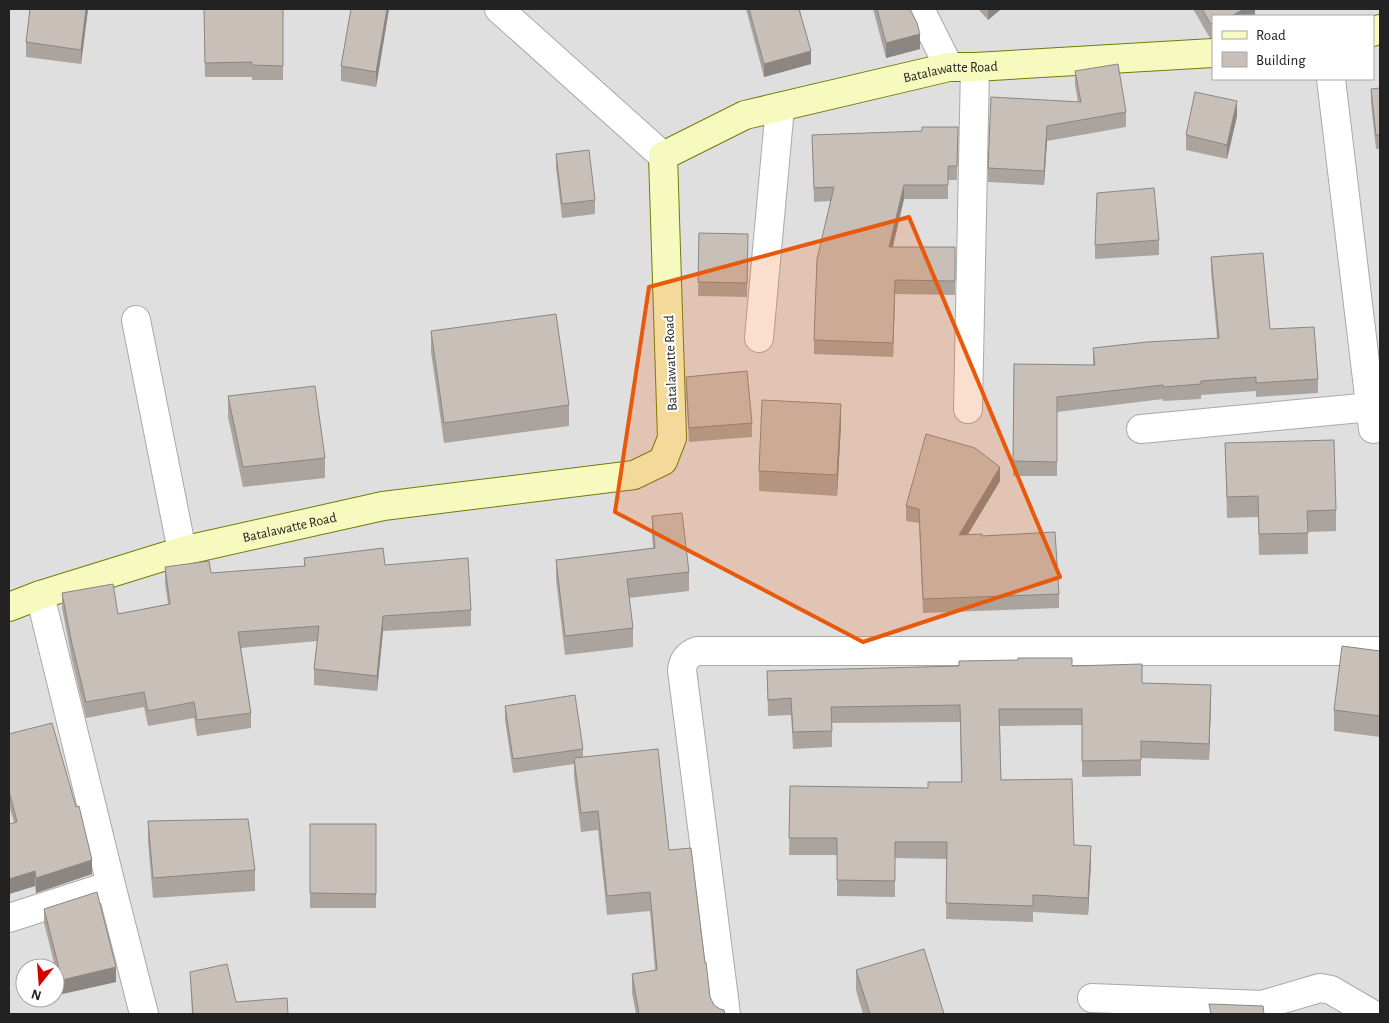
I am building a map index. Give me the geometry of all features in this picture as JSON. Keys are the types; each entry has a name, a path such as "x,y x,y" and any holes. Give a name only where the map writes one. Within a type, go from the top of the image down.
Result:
{"street":[{"path":"498,9 663,156"},
{"path":"920,9 962,67 968,409"},
{"name":"Batalawatte Road","path":"9,607 40,595 182,550 383,506 634,474 663,461 672,438 663,156 745,115 962,67 1212,53"},
{"path":"1141,429 1372,418 1331,80"},
{"path":"759,338 780,107"},
{"path":"136,320 182,550"},
{"path":"40,595 110,885 144,1014"},
{"path":"726,1014 682,670 683,661 690,654 697,651 1380,651"},
{"path":"9,918 110,885"},
{"path":"1092,998 1262,1009 1320,988 1331,990 1372,1014"}],"highlighted area":[{"path":"909,217 1060,577 863,642 615,512 649,287"}],"shaded area":[{"path":"9,9 1380,9 1380,1014 9,1014"}],"building":[{"path":"30,9 86,9 81,50 26,42"},
{"path":"204,9 283,9 283,66 252,65 252,62 205,63"},
{"path":"351,9 387,9 376,72 341,66"},
{"path":"749,9 799,9 811,51 764,64"},
{"path":"877,9 910,9 920,34 886,43"},
{"path":"1202,9 1244,9 1233,15 1212,15 1212,24"},
{"path":"1118,64 1126,112 1047,126 1044,171 988,168 991,97 1081,102 1075,71"},
{"path":"1380,88 1380,135 1376,135 1371,89"},
{"path":"1195,92 1237,101 1227,145 1186,135"},
{"path":"922,127 958,127 957,166 948,166 948,185 904,185 889,247 955,247 955,281 895,280 893,343 814,340 817,259 834,187 814,188 812,135 922,131"},
{"path":"589,150 595,200 562,204 556,154"},
{"path":"1154,188 1159,240 1095,245 1097,193"},
{"path":"699,233 748,234 747,283 698,282"},
{"path":"1263,253 1270,329 1314,327 1318,379 1256,383 1256,377 1201,381 1201,384 1163,387 1163,385 1057,397 1057,462 1013,461 1014,364 1095,365 1093,348 1147,342 1219,338 1211,257"},
{"path":"556,314 569,405 444,423 431,331"},
{"path":"747,371 752,423 689,428 686,377"},
{"path":"315,386 325,458 243,467 228,396"},
{"path":"762,400 841,404 837,475 759,471"},
{"path":"926,434 975,448 1000,467 959,535 982,534 982,536 1055,532 1059,594 923,599 919,509 906,506"},
{"path":"1334,440 1336,510 1307,511 1308,533 1259,534 1258,496 1227,497 1225,443"},
{"path":"682,513 689,572 627,579 633,628 565,636 556,560 655,548 652,516"},
{"path":"383,548 385,565 468,558 471,610 383,616 377,676 314,669 319,626 238,632 251,713 197,720 194,702 148,711 144,692 86,702 62,593 113,584 118,614 170,604 165,567 209,561 211,573 305,566 304,558"},
{"path":"1342,646 1380,651 1380,716 1334,710"},
{"path":"1018,658 1072,658 1072,666 1142,664 1142,683 1211,685 1209,744 1141,741 1141,760 1082,761 1082,709 999,709 1001,780 1072,779 1074,845 1091,846 1088,898 1033,895 1033,906 946,903 947,842 895,842 895,881 837,880 837,838 789,838 790,786 928,788 928,782 962,782 960,705 831,707 832,731 793,732 791,698 768,700 767,671 959,666 959,661 1018,660"},
{"path":"575,695 583,749 513,759 505,706"},
{"path":"52,723 76,807 79,806 92,860 36,878 35,871 9,879 9,824 17,822 9,791 9,734"},
{"path":"658,749 669,850 691,848 710,997 714,1005 724,1010 725,1014 639,1014 632,974 657,970 650,892 607,896 598,811 581,813 574,758"},
{"path":"248,819 255,870 153,878 148,821"},
{"path":"310,824 376,824 376,894 310,893"},
{"path":"97,892 116,967 65,979 65,958 56,958 44,909"},
{"path":"924,949 944,1014 870,1014 856,970"},
{"path":"227,964 236,1002 287,998 288,1014 193,1014 190,972"},
{"path":"1209,1004 1263,1006 1264,1014 1211,1014"}]}
